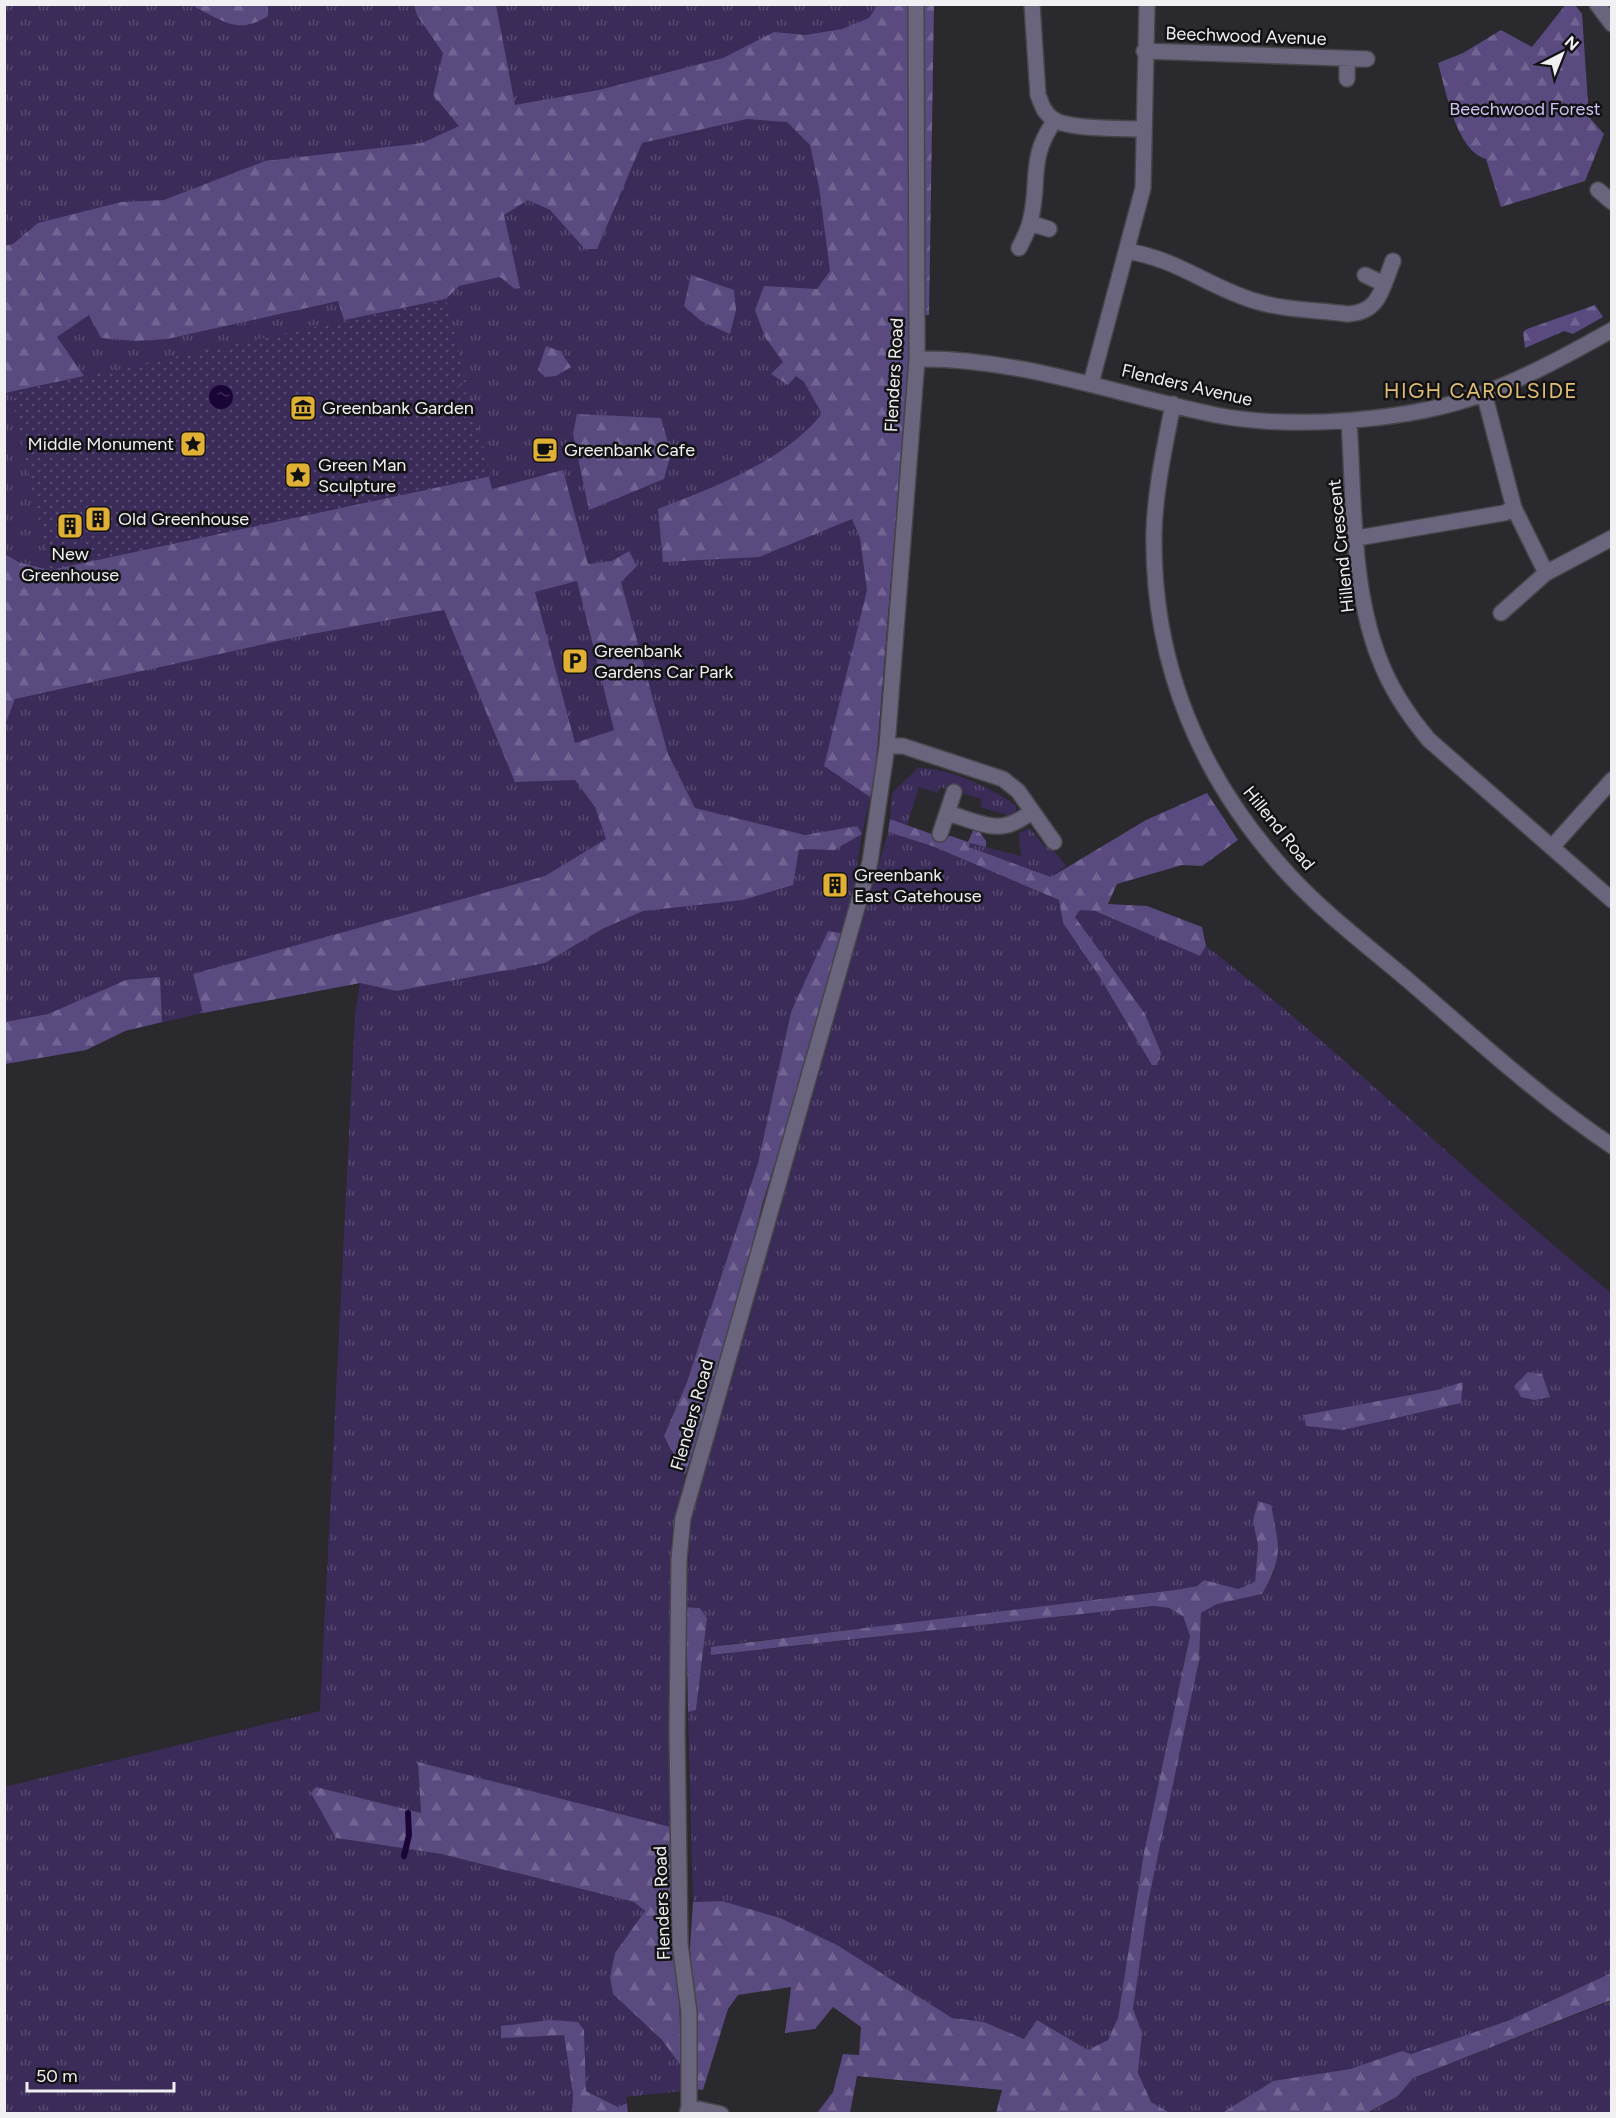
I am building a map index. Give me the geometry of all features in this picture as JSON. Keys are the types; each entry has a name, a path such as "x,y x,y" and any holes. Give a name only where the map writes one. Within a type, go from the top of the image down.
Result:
{"street":[{"name":"Flenders Road","path":"688,2110 689,2012 680,1944 677,1730 679,1559 683,1518 860,902 870,862 888,746 917,359 916,4"},
{"path":"1032,4 1038,95 1043,109 1055,120 1065,124 1144,129"},
{"name":"Beechwood Avenue","path":"1092,383 1143,188 1144,51 1147,4"},
{"path":"1598,4 1611,24"},
{"name":"Beechwood Avenue","path":"1144,51 1367,59"},
{"name":"Beechwood Avenue","path":"1347,59 1347,79"},
{"path":"1019,248 1030,223 1038,152 1042,139 1055,120"},
{"path":"1598,190 1611,202 1601,214"},
{"path":"1030,223 1048,229"},
{"path":"1127,251 1153,255 1179,265 1257,302 1362,314 1372,307 1393,261"},
{"path":"1365,274 1384,284"},
{"name":"Flenders Avenue","path":"917,359 983,364 1092,383 1251,421 1349,421 1428,408 1484,393 1574,351 1611,330"},
{"path":"1484,393 1514,508 1546,573"},
{"name":"Hillend Road","path":"1173,404 1156,509 1155,562 1159,608 1183,709 1214,776 1238,812 1290,876 1532,1087 1611,1146"},
{"name":"Hillend Crescent","path":"1349,421 1357,538 1365,604 1379,658 1408,715 1429,740 1611,900"},
{"path":"1357,538 1504,513 1514,508"},
{"path":"1501,613 1546,573 1611,538"},
{"path":"888,746 903,746 991,773 1018,791 1054,842"},
{"path":"1552,847 1611,780"},
{"path":"940,834 954,792"},
{"path":"947,813 995,827 1008,827 1032,811"},
{"path":"688,2110 721,2114"}],"green space":[{"name":"Beechwood Forest","path":"1566,4 1575,5 1582,14 1589,117 1604,134 1585,181 1501,207 1486,159 1467,144 1460,132 1438,63 1463,53 1501,30 1532,47"},
{"path":"5,5 911,5 909,356 875,776 862,834 846,934 791,1012 758,1163 687,1382 664,1436 685,1475 671,1541 671,1827 418,1762 421,1813 316,1787 336,1838 441,1854 634,1902 645,1911 615,1953 610,1977 613,1994 662,2040 681,2066 683,2091 626,2097 627,2103 618,2107 586,2091 584,2030 501,2037 564,2035 573,2095 572,2113 5,2113 4,1787 320,1711 355,1015 360,983 203,1013 125,1031 86,1050 5,1064"},
{"path":"195,5 268,5 268,16 248,25 231,24"},
{"path":"414,5 496,5 515,105 599,90 723,58 774,32 805,35 842,29 869,18 878,5 911,5 913,145 909,356 875,776 870,797 824,766 867,590 860,538 852,519 759,557 663,562 658,509 725,482 767,460 806,431 822,414 804,382 796,376 788,385 771,374 783,362 765,337 755,310 764,286 817,289 830,271 819,187 810,145 787,122 747,119 642,143 597,249 585,249 550,210 528,200 504,215 520,288 515,289 500,277 459,286 446,299 344,320 338,301 167,339 136,341 101,338 89,315 57,337 84,376 5,393 5,246 13,244 38,223 121,202 164,200 265,161 422,143 459,126 433,95 443,53 417,15"},
{"path":"919,5 934,5 929,315 920,315"},
{"path":"691,275 734,290 736,310 730,334 701,321 684,306"},
{"path":"446,299 466,382 458,384 461,393 469,392 491,476 50,570 11,392"},
{"path":"1595,305 1603,317 1573,334 1564,331 1525,348 1523,332 1527,329"},
{"path":"546,346 560,351 571,367 556,376 545,377 538,370"},
{"path":"577,414 661,418 671,453 664,479 589,510 573,434"},
{"path":"563,470 588,564 612,561 629,551 637,566 621,582 668,754 695,808 805,835 857,826 862,834 834,850 799,849 793,885 743,900 643,911 602,929 545,963 397,991 360,983 203,1013 193,974 545,876 606,839 595,807 575,780 515,782 444,610 301,636 15,699 5,725 5,554 20,563 50,570 484,477 489,477 492,489","holes":["577,581 614,730 575,743 535,592"]},
{"path":"918,768 943,771 982,785 1016,805 1016,812 1011,816 980,807 982,799 940,787 938,793 919,787 907,825 890,819 892,793"},
{"path":"1207,793 1238,840 1202,866 1182,865 1117,884 1108,904 1147,906 1202,927 1206,946 1200,956 1095,911 1080,910 1075,917 1145,1014 1161,1053 1157,1065 1152,1065 1099,976 1063,923 1059,900 932,846 888,832 890,819 940,837 951,836 968,842 975,826 986,841 986,847 970,843 969,847 1051,877 1146,820"},
{"path":"1030,828 1044,846 1051,847 1066,866 1051,877 969,847 970,843 1021,856 1019,833"},
{"path":"888,832 932,846 1059,900 1063,923 1099,976 1097,950 1075,917 1080,910 1095,911 1200,956 1206,946 1309,1030 1509,1207 1611,1293 1611,1973 1510,2020 1411,2054 1402,2051 1350,2069 1273,2081 1222,2113 1170,2113 1151,2102 1138,2073 1142,2033 1132,2010 1149,1898 1199,1661 1201,1613 1217,1604 1262,1594 1275,1571 1253,1521 1258,1546 1255,1582 1238,1589 1204,1580 1197,1586 1175,1590 945,1620 729,1644 712,1655 1154,1606 1169,1608 1184,1616 1190,1636 1144,1852 1118,2018 1108,2040 1088,2050 1037,2020 1024,2039 984,2022 952,2018 899,1987 722,1901 693,1902 688,1712 696,1710 707,1618 700,1608 686,1607 691,1523"},
{"path":"828,931 846,934 762,1205 725,1360 685,1475 664,1436 687,1382 758,1163 791,1012"},
{"path":"160,977 162,1022 125,1031 86,1050 5,1064 5,1022 48,1014 126,980"},
{"path":"1528,1372 1542,1374 1550,1397 1534,1400 1521,1397 1515,1385"},
{"path":"1463,1382 1461,1403 1343,1430 1306,1426 1304,1415 1437,1390"},
{"path":"1258,1501 1271,1505 1277,1541 1277,1560 1262,1594 1217,1604 1201,1613 1199,1661 1149,1898 1133,2009 1142,2033 1138,2073 1151,2102 1170,2113 996,2113 1002,2090 857,2076 850,2113 817,2113 833,2092 843,2054 859,2055 861,2027 833,2007 815,2029 785,2033 791,1987 738,1995 728,2009 703,2090 694,2089 695,2014 690,1948 693,1902 722,1901 780,1918 837,1945 952,2018 984,2022 1024,2039 1037,2020 1088,2050 1108,2040 1118,2018 1144,1852 1190,1636 1183,1616 1169,1608 1154,1606 711,1655 711,1647 1175,1590 1197,1586 1204,1580 1238,1589 1255,1582 1258,1546 1253,1521"},
{"path":"686,1607 700,1608 707,1618 696,1710 688,1712"},
{"path":"418,1762 671,1827 671,1944 679,1988 681,2066 662,2040 613,1994 610,1977 615,1953 645,1911 634,1902 441,1854 336,1838 311,1793 316,1787 421,1813"},
{"path":"1611,1973 1611,2000 1413,2078 1398,2096 1367,2113 1222,2113 1273,2081 1350,2069 1402,2051 1411,2054 1510,2020"},
{"path":"1611,2001 1611,2113 1367,2114 1398,2096 1413,2078"},
{"path":"550,2020 578,2022 584,2030 586,2091 618,2107 627,2103 628,2113 572,2113 573,2095 564,2035 501,2038 501,2026"}],"water":[{"path":"221,385 230,388 233,397 230,406 221,409 212,406 209,397 212,388"}],"waterway":[{"path":"404,1856 409,1835 408,1813"}],"place":[{"name":"Greenbank Garden","path":"303,408"},
{"name":"Middle Monument","path":"193,444"},
{"name":"Greenbank Cafe","path":"545,450"},
{"name":"Green Man Sculpture","path":"298,475"},
{"name":"Old Greenhouse","path":"98,519"},
{"name":"New Greenhouse","path":"70,526"},
{"name":"Greenbank Gardens Car Park","path":"575,661"},
{"name":"Greenbank East Gatehouse","path":"835,885"}],"district":[{"name":"HIGH CAROLSIDE","path":"1481,390"}]}
